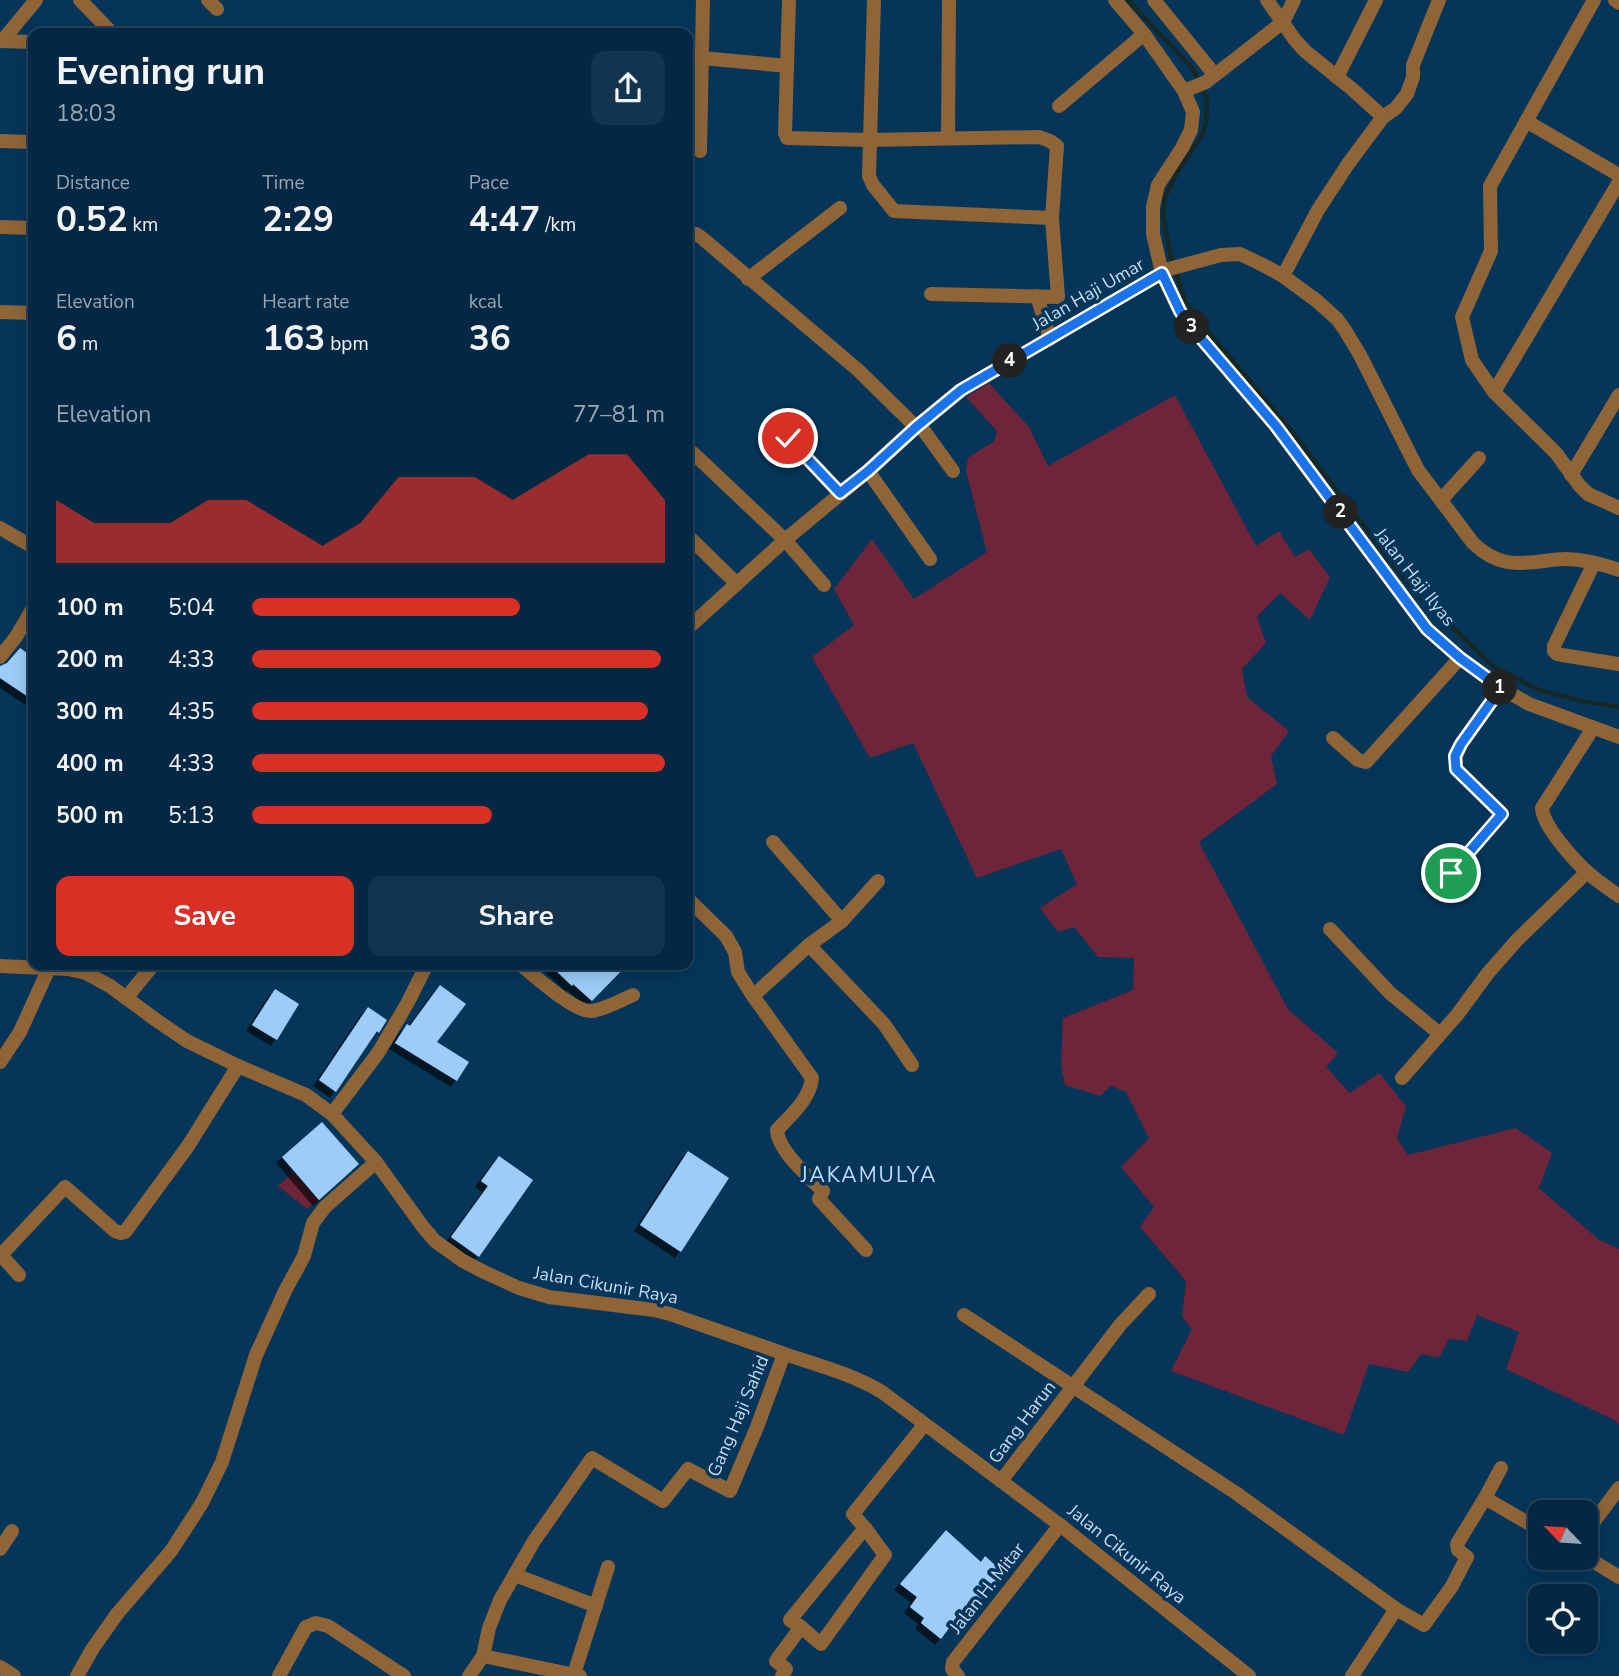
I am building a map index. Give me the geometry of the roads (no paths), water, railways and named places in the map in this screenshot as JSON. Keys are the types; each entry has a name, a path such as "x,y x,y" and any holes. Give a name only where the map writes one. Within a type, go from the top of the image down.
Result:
{"street":[{"path":"1,41 36,0"},
{"path":"80,0 107,28"},
{"path":"700,151 695,58 703,0"},
{"path":"789,0 785,133 788,138 869,140 1039,136 1057,145 1052,218 1059,297 931,294"},
{"path":"874,0 869,176 894,211 1052,218"},
{"path":"948,138 949,0"},
{"path":"1115,0 1188,89 1210,78 1283,22 1294,0"},
{"path":"1154,0 1210,78"},
{"path":"1267,0 1305,51 1383,117"},
{"path":"1337,77 1376,0"},
{"path":"1283,276 1318,210 1348,164 1383,117 1396,108 1410,88 1413,65 1439,0"},
{"path":"1594,0 1490,186 1491,251 1462,317 1472,360 1494,392 1556,453 1588,494 1619,509"},
{"path":"1059,106 1143,34"},
{"path":"1,41 28,42"},
{"path":"695,58 787,66"},
{"name":"Jalan Haji Ilyas","path":"1188,89 1193,112 1191,130 1158,185 1153,207 1153,234 1171,269 1180,311 1276,426 1427,629 1460,658 1501,688 1529,704 1619,737"},
{"path":"1526,121 1619,175"},
{"path":"0,141 28,142"},
{"path":"1494,392 1619,182"},
{"path":"748,279 840,208"},
{"path":"0,227 28,228"},
{"path":"693,234 702,238 858,370 918,426 953,471"},
{"name":"Jalan Haji Umar","path":"693,624 785,540 961,390 1171,269 1221,255 1240,254 1283,276 1327,309 1345,330 1418,470 1473,544 1489,557 1511,563 1565,559 1619,570"},
{"path":"1037,296 1049,339"},
{"path":"0,312 28,313"},
{"path":"1571,475 1619,395"},
{"path":"788,438 840,493"},
{"path":"693,453 785,540 824,585"},
{"path":"1441,500 1479,458"},
{"path":"868,471 930,559"},
{"path":"0,528 28,544"},
{"path":"693,541 737,584"},
{"path":"1594,563 1554,650 1557,654 1619,664"},
{"path":"0,657 28,617"},
{"path":"1333,738 1358,760 1366,762 1460,658"},
{"path":"1451,873 1502,814 1456,769 1455,756 1501,688"},
{"path":"1593,728 1542,808 1543,817 1549,829 1587,872 1619,896"},
{"path":"773,842 842,920"},
{"path":"1402,1078 1517,940 1587,872"},
{"path":"753,996 809,945 842,920 878,881"},
{"path":"693,904 726,936 735,953 738,972 812,1078 807,1096 777,1130 777,1138 788,1154 823,1191 818,1199 866,1250"},
{"path":"1329,929 1390,993 1440,1034"},
{"path":"809,945 884,1024 912,1065"},
{"name":"Jalan Cikunir Raya","path":"0,966 28,967"},
{"path":"0,1062 20,1032 48,970"},
{"name":"Jalan Cikunir Raya","path":"72,970 86,973 110,986 187,1041 306,1095 332,1114 376,1162 435,1241 463,1261 501,1281 549,1297 670,1314 858,1378 882,1392 1060,1525 1249,1676"},
{"path":"126,998 149,970"},
{"path":"332,1114 378,1054 424,970"},
{"path":"528,970 575,1007 590,1012 633,995"},
{"path":"19,1275 1,1254 65,1187 115,1231 125,1232 188,1146 238,1066"},
{"path":"77,1676 117,1614 171,1551 202,1503 222,1462 256,1355 304,1256 313,1223 325,1207 376,1162"},
{"name":"Gang Harun","path":"1001,1481 1120,1325 1149,1294"},
{"path":"964,1315 1236,1493 1396,1609 1424,1625 1452,1586 1467,1557 1458,1550 1457,1544 1501,1468"},
{"name":"Gang Haji Sahid","path":"515,1575 534,1541 592,1458 663,1501 688,1469 730,1491 784,1354"},
{"path":"865,1528 790,1620 821,1644 885,1555 865,1528 853,1514 924,1425"},
{"path":"1598,1515 1619,1488"},
{"path":"1485,1498 1528,1523"},
{"name":"Jalan H. Mitar","path":"958,1676 952,1669 953,1662 1060,1525"},
{"path":"0,1549 12,1531"},
{"path":"1598,1564 1619,1577"},
{"path":"483,1656 577,1675 608,1567"},
{"path":"469,1676 483,1656 489,1628 500,1600 515,1575 596,1606"},
{"path":"1352,1676 1396,1609"},
{"path":"279,1676 306,1627 316,1623 328,1626 404,1676"},
{"path":"782,1676 786,1669 776,1661 801,1627"},
{"path":"0,1667 14,1676"}],"waterway":[{"path":"1128,0 1193,69 1207,99 1206,123 1202,135 1165,197 1163,216 1171,257 1185,301 1290,429 1413,590 1493,666 1539,690 1619,707"}],"district":[{"name":"JAKAMULYA","path":"869,1175"}]}
